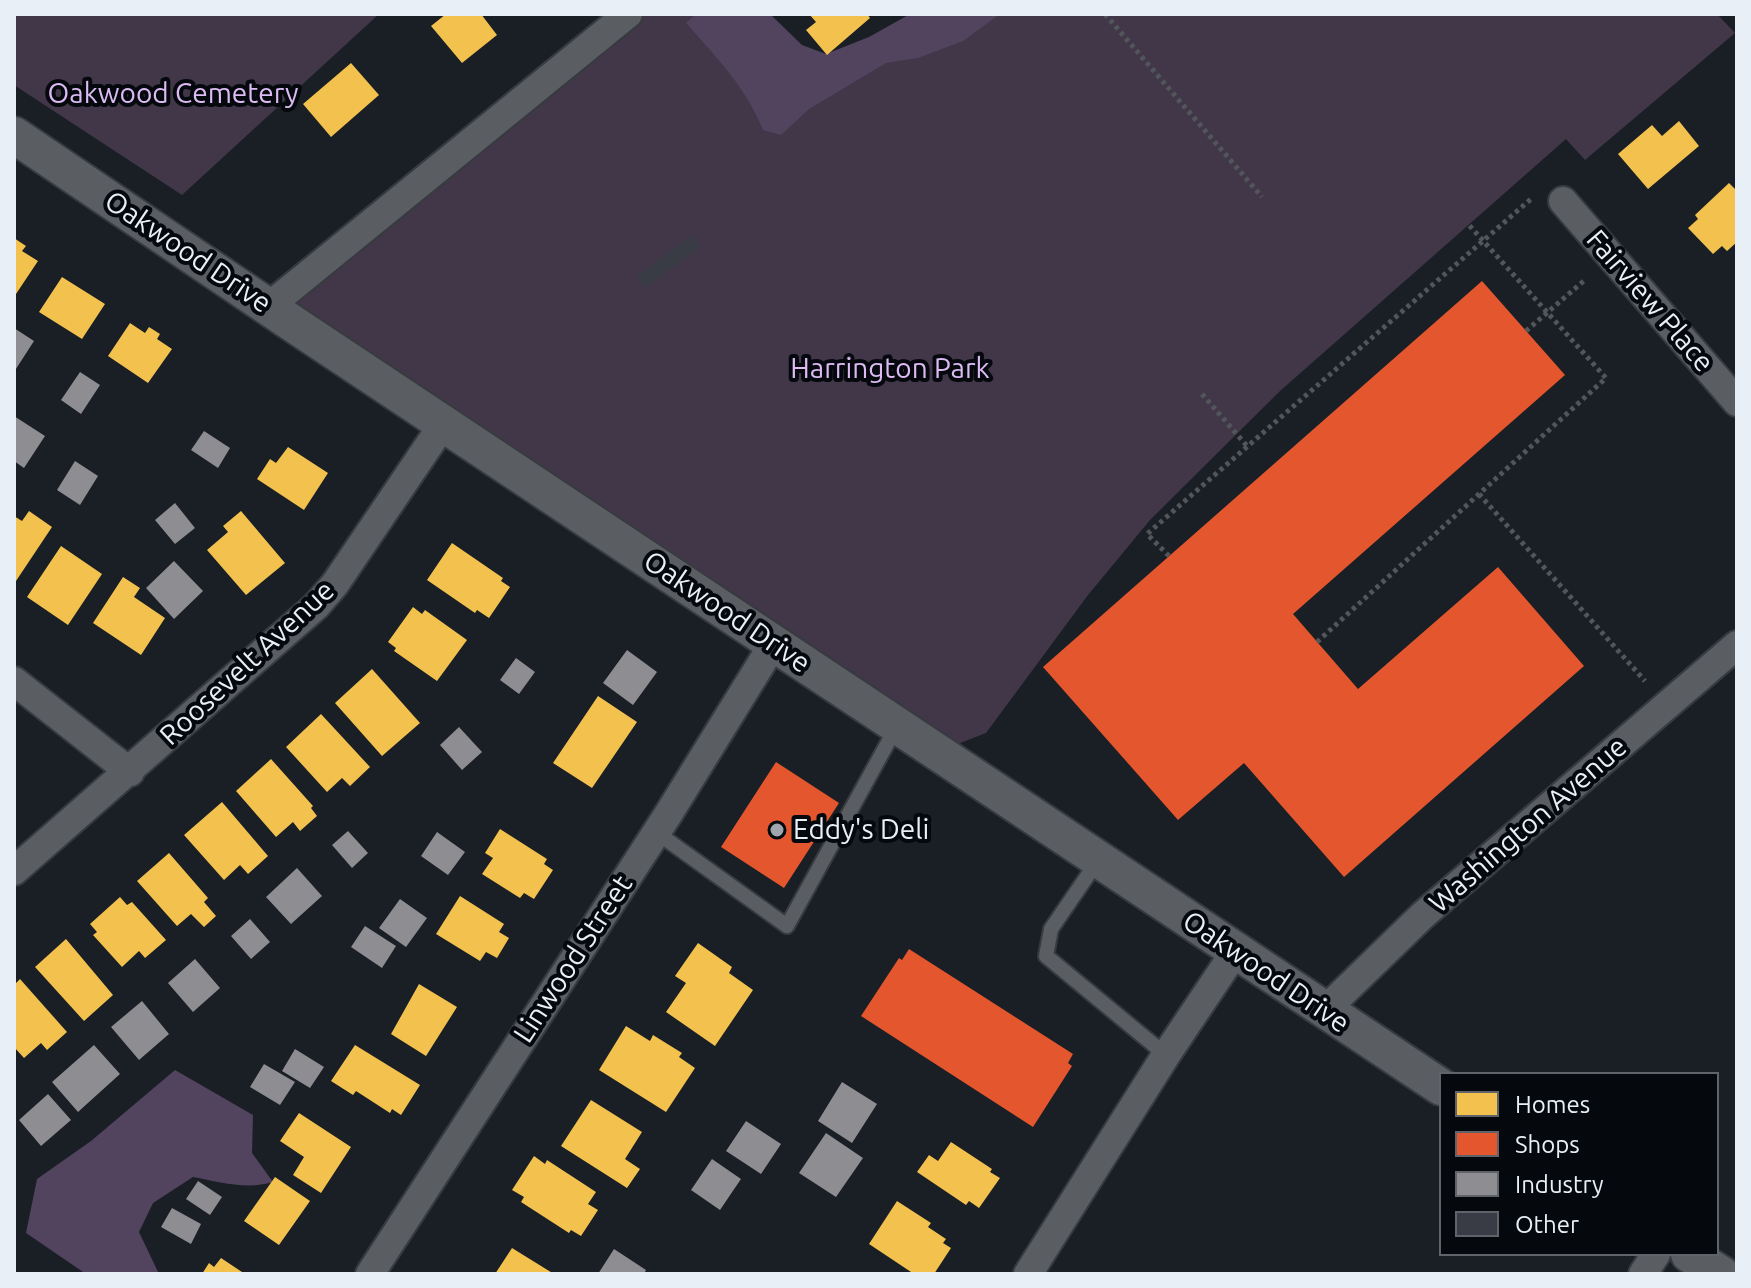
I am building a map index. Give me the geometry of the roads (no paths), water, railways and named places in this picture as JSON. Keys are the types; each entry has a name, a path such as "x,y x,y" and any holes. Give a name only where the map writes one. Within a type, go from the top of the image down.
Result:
{"street":[{"path":"268,307 628,14"},
{"name":"Oakwood Drive","path":"14,135 1439,1086"},
{"name":"Fairview Place","path":"1563,201 1737,402"},
{"name":"Roosevelt Avenue","path":"14,871 321,601 444,423"},
{"name":"Linwood Street","path":"370,1274 656,832 774,643"},
{"name":"Washington Avenue","path":"1324,1011 1423,915 1737,645"},
{"path":"14,681 130,772"},
{"path":"1028,1274 1235,952"},
{"path":"1643,1274 1655,1256"},
{"path":"1692,1256 1721,1274"}],"lane":[{"path":"656,832 787,926 898,725"},
{"path":"1099,859 1051,929 1046,956 1166,1055"}],"place":[{"name":"Eddy's Deli","path":"777,830"}],"park label":[{"name":"Oakwood Cemetery","path":"173,94"},
{"name":"Harrington Park","path":"890,369"}]}
